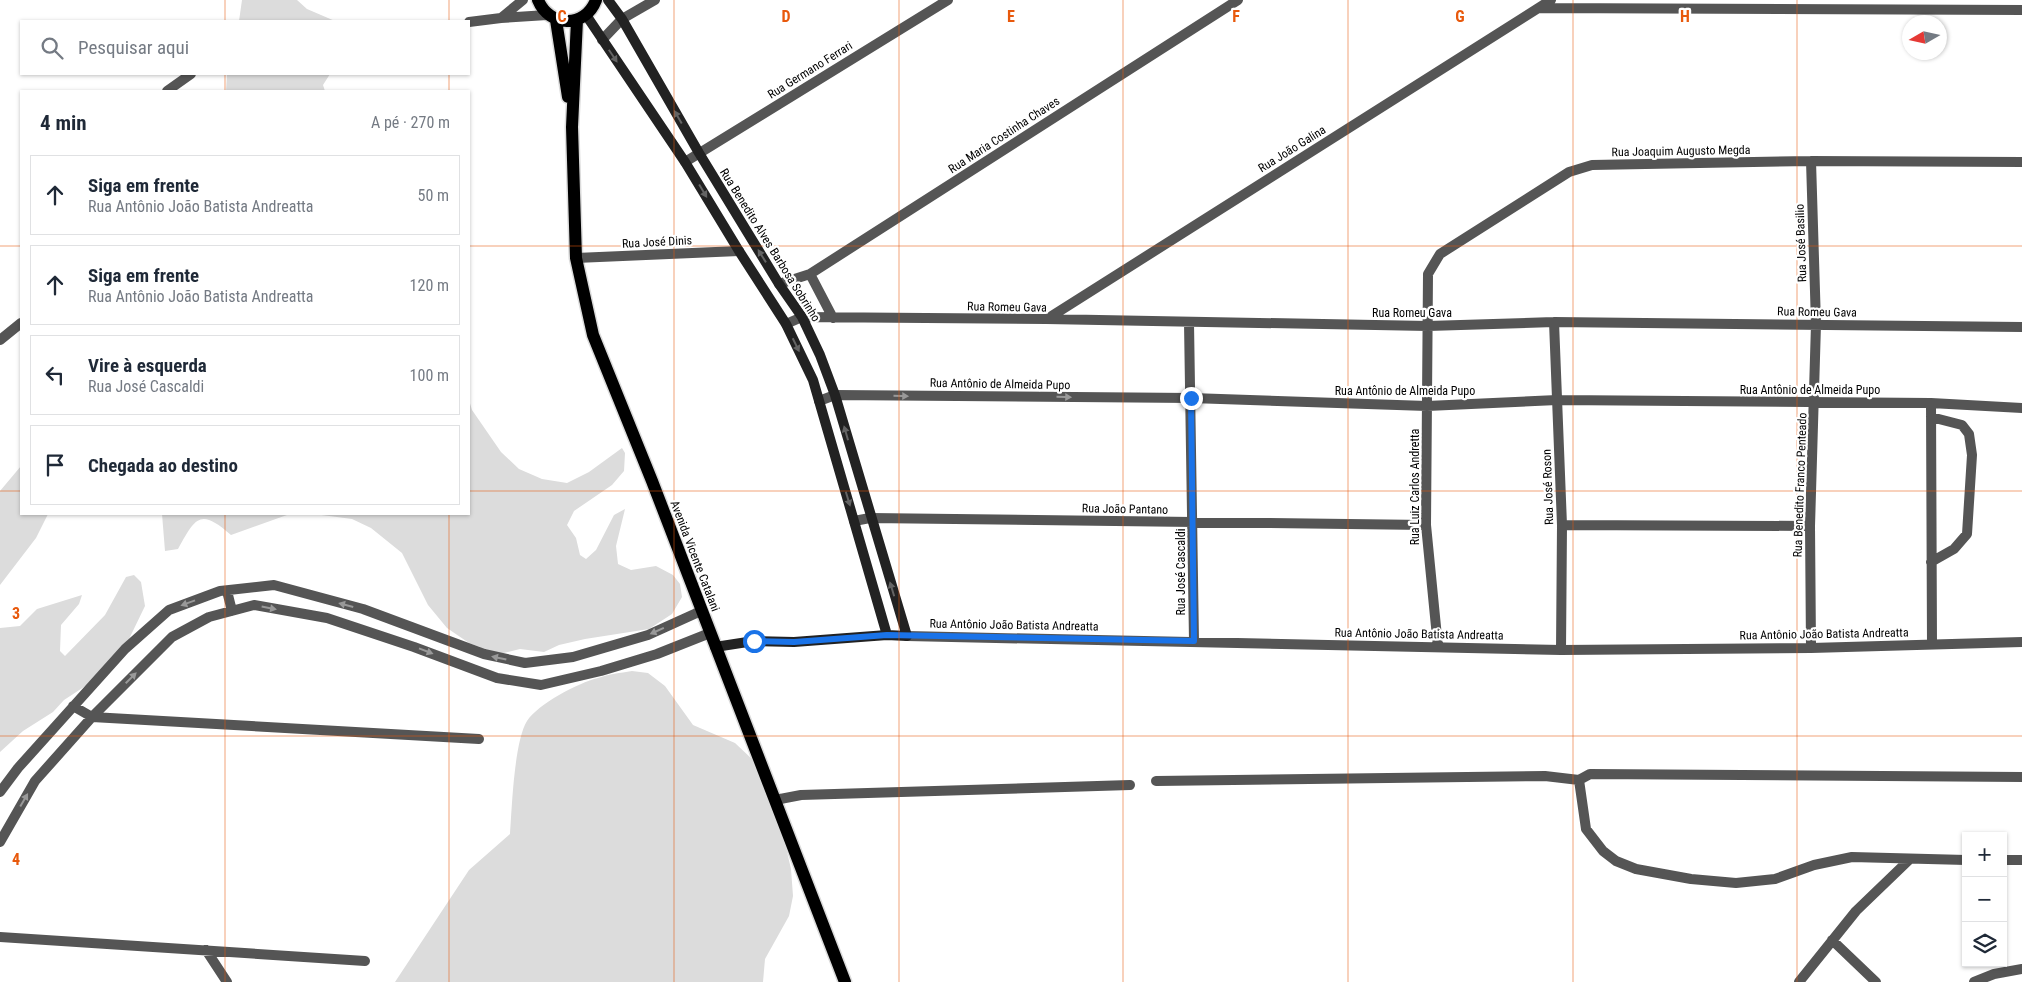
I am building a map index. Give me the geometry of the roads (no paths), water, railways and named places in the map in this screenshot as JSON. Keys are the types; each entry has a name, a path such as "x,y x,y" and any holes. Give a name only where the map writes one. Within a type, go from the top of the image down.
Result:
{"main road":[{"path":"538,0 552,17 567,22 582,18 593,7 596,0"},
{"name":"Avenida Vicente Catalani","path":"552,17 572,127"},
{"name":"Avenida Vicente Catalani","path":"582,18 572,127 576,258 593,335 652,481 845,982"}],"street":[{"path":"501,18 522,0"},
{"name":"Rua Benedito Alves Barbosa Sobrinho","path":"608,0 622,19 699,154 779,284 802,317 820,355 835,395 906,636"},
{"path":"602,40 622,19 656,0"},
{"name":"Rua Germano Ferrari","path":"685,162 948,0"},
{"name":"Rua Maria Costinha Chaves","path":"779,284 810,274 1238,0"},
{"name":"Rua João Galina","path":"1046,319 1551,0"},
{"path":"1539,8 2022,10"},
{"path":"470,22 501,18 552,17"},
{"path":"582,18 602,40 685,162 738,251 786,324 813,380 887,635"},
{"path":"167,90 190,75"},
{"name":"Rua Joaquim Augusto Megda","path":"1428,326 1428,274 1440,254 1569,172 1592,165 1811,161 2022,162"},
{"name":"Rua José Basilio","path":"1811,161 1816,324"},
{"name":"Rua José Dinis","path":"576,258 738,251"},
{"path":"810,274 833,318"},
{"path":"786,324 802,317"},
{"name":"Rua Romeu Gava","path":"802,317 1046,319 1428,326 1554,322 2022,327"},
{"name":"Rua José Roson","path":"1554,322 1562,525 1561,650"},
{"name":"Rua José Cascaldi","path":"1189,323 1194,641"},
{"path":"0,340 20,324"},
{"name":"Rua Benedito Franco Penteado","path":"1811,648 1810,526 1816,324"},
{"name":"Rua Luiz Carlos Andretta","path":"1428,326 1426,525 1438,647"},
{"name":"Rua Antônio de Almeida Pupo","path":"819,401 835,395 1191,398 1427,406 1557,400 1931,403 2022,408"},
{"path":"1931,403 1932,645"},
{"path":"1931,417 1962,425 1969,434 1972,455 1967,534 1954,549 1931,562"},
{"name":"Rua João Pantano","path":"854,521 870,518 1426,525"},
{"path":"1562,525 1810,526"},
{"path":"0,792 18,768 125,649 169,610 227,590 274,585 363,609 484,654 525,663 572,656 648,635 701,611"},
{"path":"227,590 232,611"},
{"path":"0,842 35,781 92,717 172,637 209,617 254,605 327,618 414,647 496,678 541,685 601,671 710,633"},
{"path":"715,647 754,641 794,642 887,635 906,636"},
{"name":"Rua Antônio João Batista Andreatta","path":"906,636 1561,650 1811,648 2022,642"},
{"path":"74,706 92,717 478,739"},
{"path":"1156,781 1546,776 1579,780 1590,774 2022,777"},
{"path":"1579,780 1586,829 1603,851 1616,861 1636,869 1691,879 1736,883 1775,879 1814,865 1852,857 1962,860"},
{"path":"775,800 801,795 1130,785"},
{"path":"1799,982 1856,911 1909,860"},
{"path":"2007,860 2022,860"},
{"path":"0,937 365,961"},
{"path":"1832,940 1876,982"},
{"path":"206,950 227,982"},
{"path":"1974,982 1994,974 2022,969"}]}
